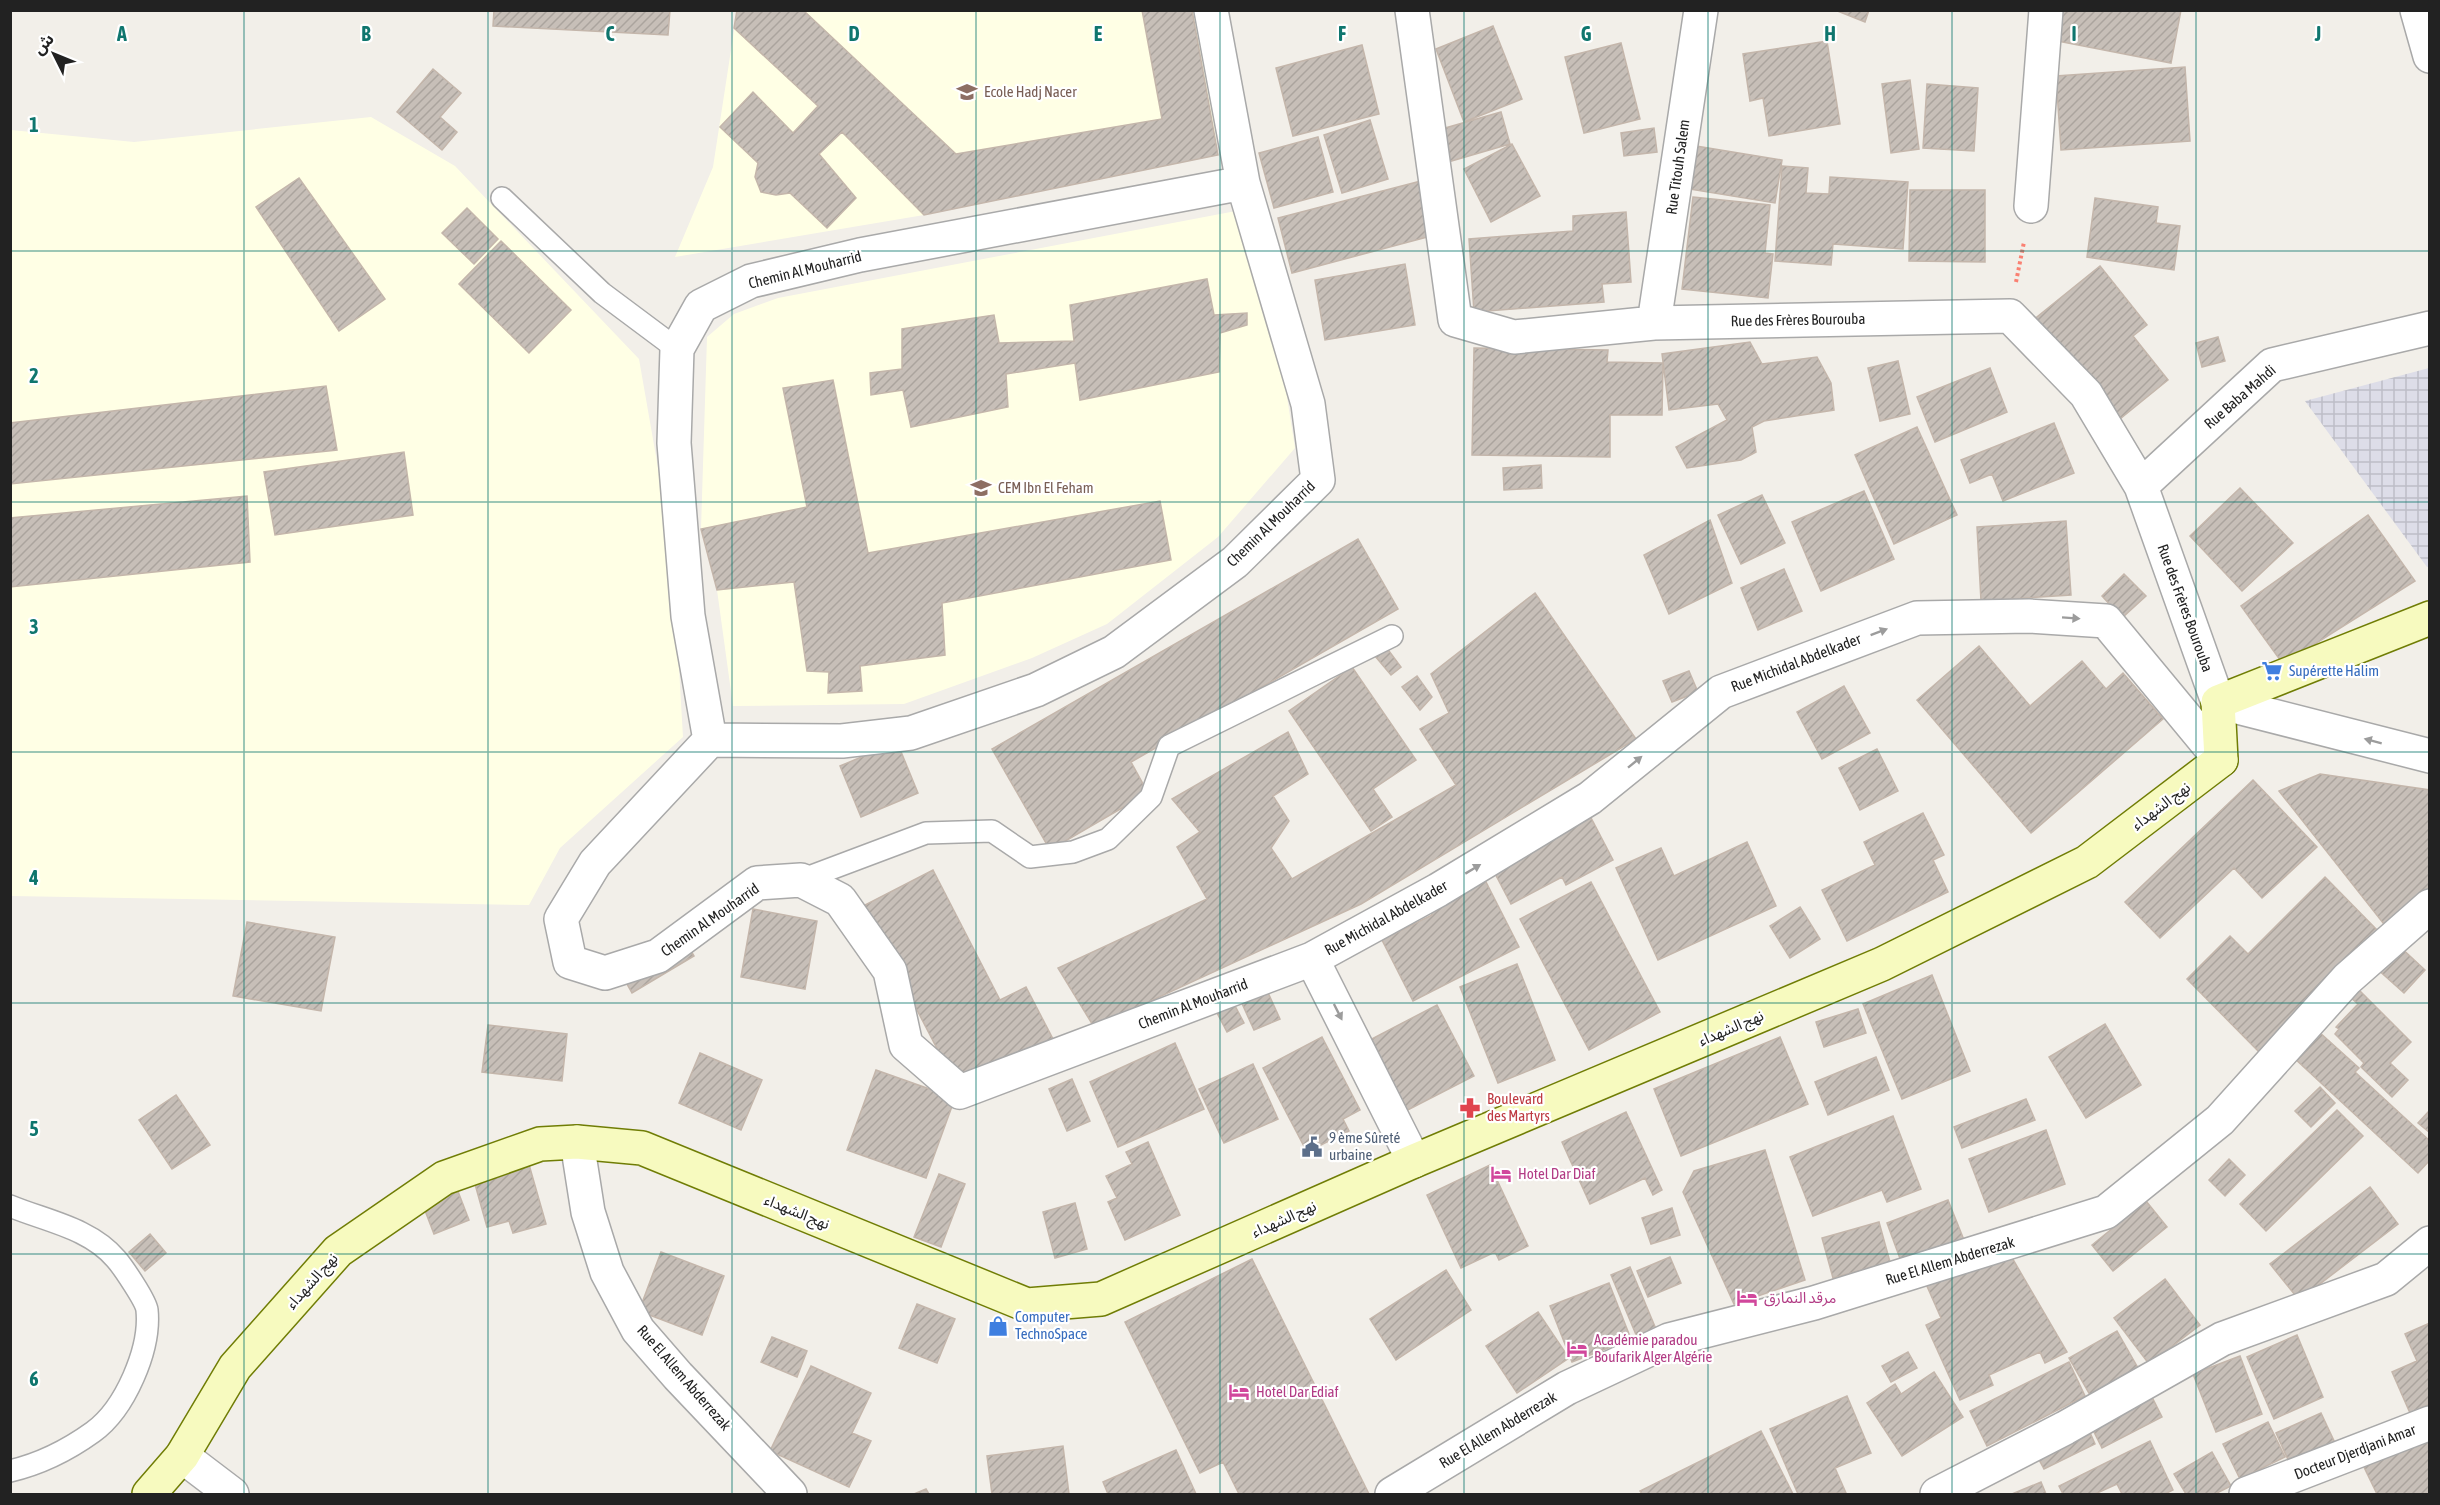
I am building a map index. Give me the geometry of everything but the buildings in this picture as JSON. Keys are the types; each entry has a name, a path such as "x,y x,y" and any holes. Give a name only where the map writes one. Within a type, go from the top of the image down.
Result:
{"main road":[{"path":"2221,760 2218,702 2430,618"},
{"name":"نهج الشهداء","path":"149,1494 182,1456 235,1367 338,1251 444,1178 540,1144 577,1142 642,1148 1028,1305 1101,1299 1414,1161 1882,964 2087,862 2221,760"}],"street":[{"name":"Chemin Al Mouharrid","path":"1211,10 1243,183 1308,404 1318,480 1235,562 1114,652 1036,690 911,732 842,741 710,740 596,863 561,919 570,962 605,973 658,956 757,883 801,880 840,900 890,971 906,1045 960,1092 1312,959"},
{"name":"Rue Titouh Salem","path":"1654,323 1701,10"},
{"path":"2031,206 2046,10"},
{"path":"2416,10 2430,56"},
{"name":"Rue des Frères Bourouba","path":"1417,13 1455,320 1514,337 1654,323 2010,316 2086,394 2141,486 2218,702"},
{"name":"Chemin Al Mouharrid","path":"710,740 687,605 674,443 677,349 701,306 751,281 860,255 1243,183"},
{"name":"Rue Baba Mahdi","path":"2141,486 2272,365 2430,328"},
{"name":"Rue Michidal Abdelkader","path":"1312,959 1438,890 1590,798 1721,692 1917,618 2029,616 2106,621 2221,760"},
{"path":"2218,702 2430,756"},
{"name":"Rue El Allem Abderrezak","path":"1392,1494 1567,1388 1670,1341 1814,1303 2106,1212 2220,1120 2347,979 2430,906"},
{"path":"1312,959 1414,1161"},
{"name":"Rue El Allem Abderrezak","path":"577,1142 588,1212 607,1272 638,1330 678,1376 790,1494"},
{"path":"1937,1494 2064,1428 2222,1339 2386,1279 2427,1249"},
{"name":"Docteur Djerdjani Amar","path":"2246,1494 2430,1423"},
{"path":"182,1456 232,1494"}],"lane":[{"path":"502,198 602,293 677,349"},
{"path":"801,880 926,833 992,831 1030,857 1073,852 1108,839 1151,797 1169,746 1392,636"},
{"path":"10,1206 84,1233 115,1258 147,1308 143,1352 123,1397 95,1431 38,1464 10,1471"}],"path":[{"path":"2010,316 2031,206"}],"shaded area":[{"name":"Ecole Hadj Nacer","path":"737,11 1200,11 1218,155 924,215 675,257 713,167"},
{"path":"371,117 455,166 639,359 672,548 683,737 560,848 529,905 11,896 11,130 134,142"},
{"name":"CEM Ibn El Feham","path":"1257,207 1295,448 1218,537 1107,624 1032,658 904,704 733,706 717,590 701,529 707,337 734,314 778,298"},
{"path":"2429,368 2430,566 2427,567 2305,401"}],"place":[{"name":"Ecole Hadj Nacer","path":"967,92"},
{"name":"CEM Ibn El Feham","path":"981,488"},
{"name":"Supérette Halim","path":"2272,671"},
{"name":"Boulevard des Martyrs","path":"1470,1108"},
{"name":"9 ème Sûreté urbaine","path":"1312,1147"},
{"name":"Hotel Dar Diaf","path":"1501,1174"},
{"name":"مرقد النمارق","path":"1747,1298"},
{"name":"Computer TechnoSpace","path":"998,1326"},
{"name":"Académie paradou Boufarik Alger Algérie","path":"1577,1349"},
{"name":"Hotel Dar Ediaf","path":"1239,1392"}]}
